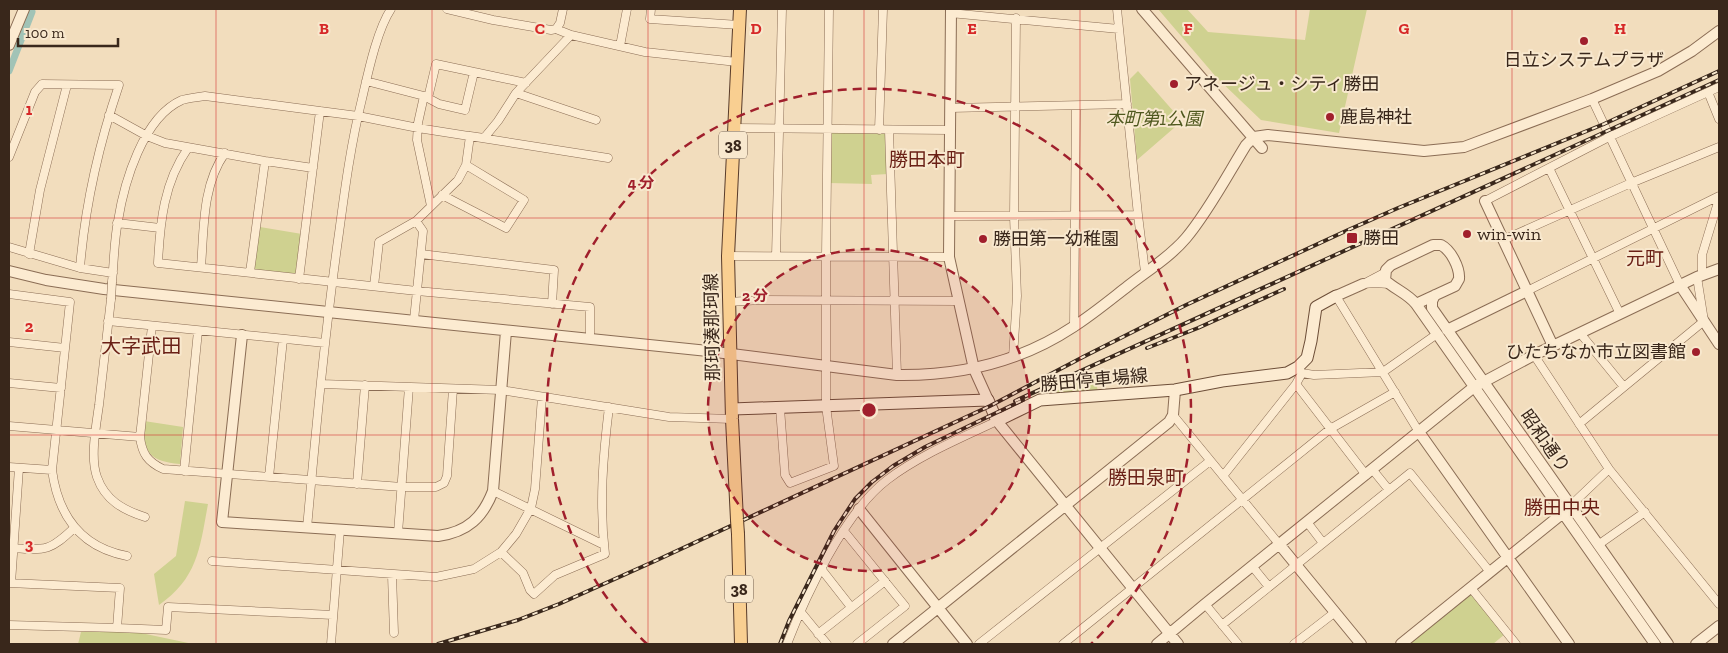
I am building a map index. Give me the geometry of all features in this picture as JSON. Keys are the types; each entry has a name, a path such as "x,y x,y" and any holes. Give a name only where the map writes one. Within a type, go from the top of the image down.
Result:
{"main road":[{"name":"那珂湊那珂線","path":"740,9 728,256 741,644"},
{"path":"1300,370 1309,350 1316,307 1336,296"},
{"name":"勝田停車場線","path":"997,421 1040,400 1175,390 1300,370"},
{"path":"732,414 780,408 988,400 997,421"}],"street":[{"path":"9,45 24,9"},
{"path":"307,528 325,343 347,174 366,81 385,18 391,9"},
{"path":"447,9 493,20 551,30 556,29 571,35 645,52 737,62"},
{"path":"556,29 560,23 563,9"},
{"path":"620,46 627,9"},
{"path":"651,9 650,19 739,25"},
{"path":"776,256 782,9"},
{"path":"780,408 785,475 790,483 834,466 826,406 829,9"},
{"path":"879,130 883,9"},
{"path":"1117,9 1145,272"},
{"path":"1142,9 1262,148"},
{"path":"988,400 974,369 949,258 951,11 1120,29"},
{"path":"1013,357 1017,296 1014,216 1016,18"},
{"path":"9,271 46,280 104,289 730,354 897,375 923,376 974,369 1013,357 1042,345 1074,327 1172,252 1188,236 1246,145 1254,137 1268,135 1415,150 1445,150 1475,143 1592,99 1658,71 1692,51 1719,31"},
{"path":"484,138 498,121 516,93 571,35"},
{"path":"431,206 417,140 418,128 436,64 526,83"},
{"path":"366,81 426,98 439,104 465,110 474,72"},
{"path":"9,157 35,92 42,84 119,85 109,115 87,211 80,268"},
{"path":"29,254 40,190 67,84"},
{"path":"1554,346 1485,201 1609,137 1719,87"},
{"path":"1708,92 1719,119"},
{"path":"516,93 596,120"},
{"path":"145,517 128,512 119,506 102,488 94,464 96,434 111,299 117,223 125,189 137,156 147,136 164,113 174,105 205,96 358,116 418,128 608,158"},
{"path":"1592,99 1680,285 1719,344"},
{"path":"950,108 1127,104"},
{"path":"1074,327 1076,106"},
{"path":"299,278 320,111"},
{"path":"109,115 147,136 165,143 313,168"},
{"path":"734,128 778,130 949,130"},
{"path":"889,130 897,375"},
{"path":"374,286 379,242 416,222 458,180 466,165 470,136"},
{"path":"1503,240 1719,147"},
{"path":"188,148 178,162 165,198 160,228 158,263 417,291 590,307 590,339"},
{"path":"201,268 210,184 225,153"},
{"path":"250,272 265,161"},
{"path":"442,195 506,228 524,200 466,165"},
{"path":"1549,168 1620,314"},
{"path":"1447,330 1719,198"},
{"path":"1704,321 1699,276 1702,255 1719,198"},
{"path":"950,216 1138,215"},
{"path":"414,320 423,231 416,222"},
{"path":"117,223 160,228"},
{"path":"1416,304 1455,286 1459,279 1458,268 1448,250 1441,245 1432,245 1391,265 1384,273 1336,296 1419,432 1569,644"},
{"path":"9,247 80,268 113,273"},
{"path":"421,254 554,270 552,304"},
{"path":"728,256 949,258"},
{"path":"1157,644 1479,384 1534,355 1680,285 1719,269"},
{"path":"1384,273 1385,280 1389,284"},
{"path":"1363,284 1375,282 1389,284"},
{"name":"昭和通り","path":"1389,284 1408,295 1437,334 1479,384"},
{"path":"9,294 70,302 52,470 54,486 61,506 74,528 94,544 126,556"},
{"name":"昭和通り","path":"1436,295 1432,301 1432,308 1479,384 1567,510 1655,644"},
{"path":"729,302 760,300 958,301"},
{"path":"108,321 325,343"},
{"path":"1579,424 1704,321"},
{"path":"152,326 140,437 148,459 163,469 402,488 436,487 444,483 447,476 453,389"},
{"path":"184,471 198,331"},
{"path":"242,335 222,522 438,536 447,535 464,528 479,517 485,510 493,491 506,331"},
{"path":"1580,333 1624,387"},
{"path":"1223,476 1296,384 1300,370 1314,375 1383,372 1437,334"},
{"path":"269,477 283,340"},
{"path":"9,342 65,348"},
{"path":"1534,355 1609,469 1719,604"},
{"path":"9,383 61,388"},
{"path":"322,384 501,390 669,417 732,414"},
{"path":"1296,384 1330,428 1369,472 1389,490"},
{"path":"357,484 365,386"},
{"path":"398,533 409,387"},
{"path":"893,644 1169,422 1174,415 1175,390"},
{"path":"1063,644 1330,428 1395,392"},
{"path":"212,561 392,575 444,576 474,568 501,552 516,534 531,508 535,488 542,397"},
{"path":"501,552 524,573 530,590 534,594 555,574 604,554 602,463 609,407"},
{"path":"1174,415 1361,644"},
{"path":"787,644 800,611 844,531 859,509 886,480 935,450 997,421 1178,644"},
{"path":"9,426 140,437"},
{"path":"979,644 1210,461"},
{"path":"9,467 52,470"},
{"path":"19,468 10,583 120,588 117,628"},
{"path":"1401,644 1567,510 1609,469"},
{"path":"1222,625 1410,473 1490,572"},
{"path":"493,491 604,545"},
{"path":"859,509 967,644"},
{"name":"昭和通り","path":"1567,510 1598,545 1668,644"},
{"path":"1598,545 1645,512"},
{"path":"1306,522 1323,543"},
{"path":"14,548 34,550 53,546 74,528"},
{"path":"331,644 340,530"},
{"path":"844,531 905,606 857,644"},
{"path":"1252,566 1269,586"},
{"path":"822,570 852,607"},
{"path":"392,575 394,633"},
{"path":"818,634 885,581"},
{"path":"1471,588 1516,644"},
{"path":"1205,604 1238,644"},
{"path":"9,625 166,630 168,607 333,615"},
{"path":"800,611 827,644"},
{"path":"1294,644 1334,613"},
{"path":"1696,644 1719,626"}],"green space":[{"path":"1158,9 1187,9 1208,32 1305,40 1310,9 1367,9 1339,133 1261,120 1217,78"},
{"name":"本町第1公園","path":"1138,71 1182,121 1137,160 1130,79"},
{"path":"832,133 884,133 888,137 888,174 871,175 872,184 829,183 830,135"},
{"path":"260,227 302,234 297,274 256,271 254,267"},
{"path":"1094,374 1098,392 1057,396 1056,391"},
{"path":"144,421 183,427 180,464 169,463 154,457 150,453 145,440"},
{"path":"185,501 208,504 199,548 190,573 172,595 159,605 154,574 176,556"},
{"path":"1473,593 1505,634 1493,644 1408,644 1470,594"},
{"path":"127,630 193,644 78,644 81,632"}],"waterway":[{"path":"9,71 32,12"}],"railway":[{"path":"438,644 518,620 559,604 990,406 1186,305 1348,230 1604,124 1719,71"},
{"path":"1015,401 1719,80"},
{"path":"1147,348 1198,328 1284,289"},
{"path":"780,644 789,621 834,531 855,499 872,482 893,466 925,447 1023,400"}],"place":[{"name":"日立システムプラザ","path":"1584,41"},
{"name":"アネージュ・シティ勝田","path":"1174,84"},
{"name":"鹿島神社","path":"1330,117"},
{"name":"win-win","path":"1467,234"},
{"name":"勝田","path":"1352,238"},
{"name":"勝田第一幼稚園","path":"983,239"},
{"name":"ひたちなか市立図書館","path":"1696,352"}],"district":[{"name":"勝田本町","path":"927,159"},
{"name":"元町","path":"1645,258"},
{"name":"大字武田","path":"141,346"},
{"name":"勝田泉町","path":"1146,477"},
{"name":"勝田中央","path":"1562,507"}]}
